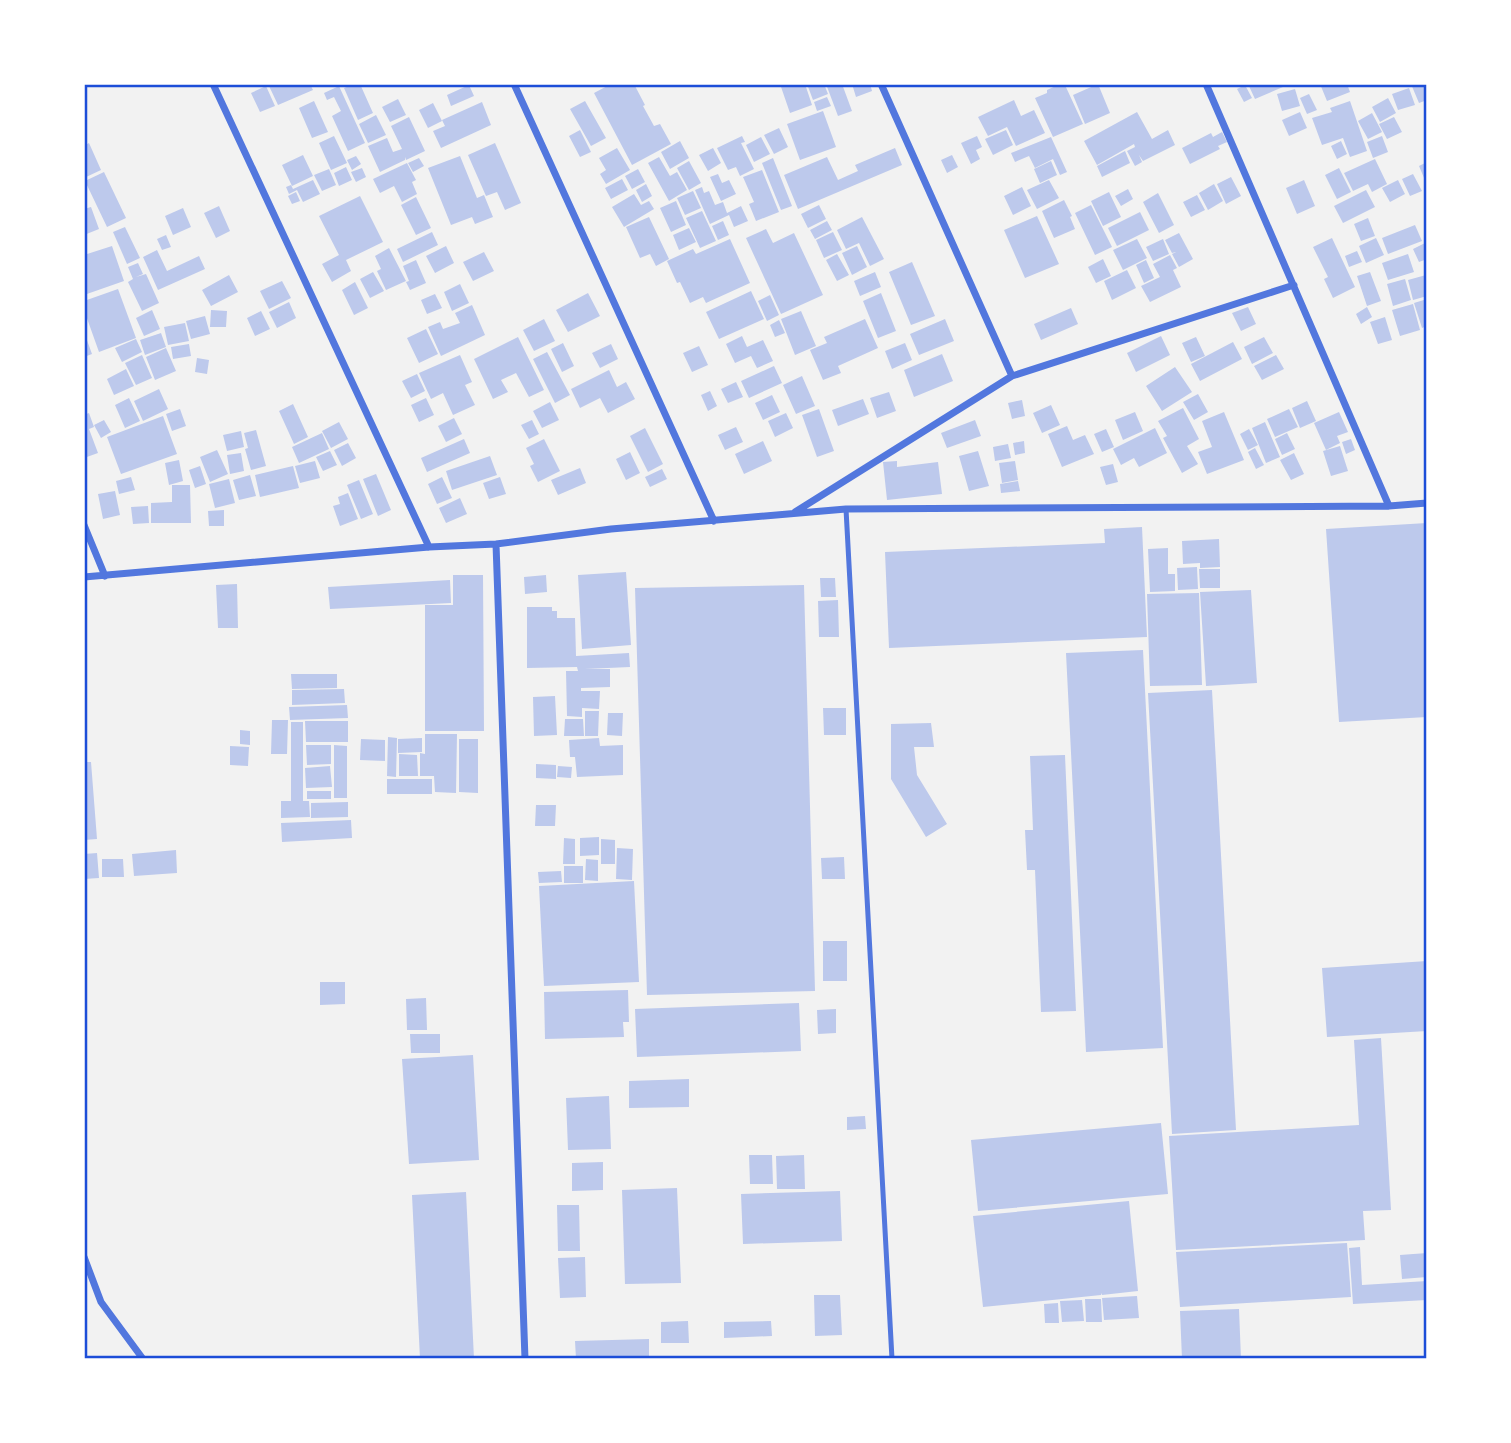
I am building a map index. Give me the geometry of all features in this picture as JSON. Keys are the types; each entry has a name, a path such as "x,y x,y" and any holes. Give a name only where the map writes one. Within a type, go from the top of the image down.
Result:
{"street":[{"path":"213,84 429,547"},
{"path":"514,84 714,521"},
{"path":"881,84 1012,376"},
{"path":"1206,84 1389,506"},
{"path":"792,514 1012,376 1294,285"},
{"path":"84,577 429,547 496,544 611,529 846,509 1389,506 1427,503"},
{"path":"84,525 105,576"},
{"path":"496,544 526,1359"},
{"path":"84,1257 101,1302 143,1359"}],"lane":[{"path":"846,509 892,1359"}],"building":[{"path":"310,84 313,90 278,105 269,86"},
{"path":"360,84 373,113 358,120 344,88"},
{"path":"611,84 634,84 654,126 660,124 671,144 632,165 594,93"},
{"path":"780,84 805,84 812,105 790,113"},
{"path":"807,84 824,84 828,94 813,100"},
{"path":"826,84 842,84 852,111 838,116"},
{"path":"852,84 870,84 872,91 856,97"},
{"path":"1060,84 1065,85 1083,124 1053,137 1035,98"},
{"path":"1098,84 1110,113 1085,124 1073,95"},
{"path":"1248,84 1290,84 1255,99"},
{"path":"1320,84 1347,84 1350,92 1327,101"},
{"path":"1411,84 1427,84 1427,100 1419,103"},
{"path":"469,85 474,96 451,106 447,95"},
{"path":"1245,85 1252,98 1244,102 1237,89"},
{"path":"266,86 275,106 260,112 251,93"},
{"path":"339,86 365,143 348,151 332,116 341,111 334,97 327,100 324,93"},
{"path":"1409,88 1415,105 1398,110 1392,94"},
{"path":"1295,89 1300,106 1282,111 1277,94"},
{"path":"1309,94 1317,110 1307,114 1300,98"},
{"path":"827,97 831,106 817,111 814,102"},
{"path":"1388,98 1396,113 1380,122 1372,107"},
{"path":"398,99 406,115 390,122 382,107"},
{"path":"1014,100 1021,116 1034,110 1045,133 1016,146 1007,127 988,136 978,117"},
{"path":"314,101 328,132 312,138 299,108"},
{"path":"585,101 606,138 591,146 570,109"},
{"path":"1350,101 1367,151 1350,157 1343,138 1322,145 1312,118 1332,112 1330,108"},
{"path":"482,102 491,125 441,148 433,131 445,126 442,120"},
{"path":"433,103 442,121 428,128 419,110"},
{"path":"823,111 836,147 800,160 787,124"},
{"path":"1137,112 1152,139 1168,130 1175,145 1143,161 1139,155 1142,162 1135,166 1127,151 1135,147 1134,144 1097,165 1084,141"},
{"path":"1300,112 1307,128 1289,136 1282,120"},
{"path":"1372,113 1382,132 1368,139 1358,121"},
{"path":"376,115 386,135 368,143 359,124"},
{"path":"409,117 425,151 406,160 405,157 405,160 380,172 368,146 387,138 393,152 402,149 391,126"},
{"path":"1394,117 1402,132 1387,139 1379,124"},
{"path":"779,128 788,147 774,154 764,135"},
{"path":"580,130 591,152 580,157 569,136"},
{"path":"1006,130 1013,145 993,155 985,139"},
{"path":"1222,132 1227,142 1218,146 1220,149 1190,164 1182,148 1211,133 1213,137"},
{"path":"334,136 347,163 331,170 319,143"},
{"path":"742,136 745,142 741,143 754,169 740,176 736,167 728,170 717,148"},
{"path":"977,136 982,147 976,150 980,159 971,164 961,143"},
{"path":"1382,136 1388,152 1373,158 1367,142"},
{"path":"761,137 770,154 754,162 746,145"},
{"path":"1051,137 1067,172 1060,175 1053,159 1035,168 1029,156 1015,162 1011,153"},
{"path":"680,141 689,158 670,169 661,152"},
{"path":"1341,141 1347,154 1337,159 1331,146"},
{"path":"89,143 101,170 84,178 84,146"},
{"path":"495,143 521,203 505,210 497,192 486,196 468,155"},
{"path":"617,148 630,170 606,184 600,174 606,170 599,158"},
{"path":"713,148 721,163 708,171 699,155"},
{"path":"895,148 902,165 798,209 784,175 827,157 838,180 858,171 855,165"},
{"path":"1125,151 1130,163 1102,177 1097,166"},
{"path":"303,155 313,176 292,186 282,165"},
{"path":"952,155 958,167 947,173 941,160"},
{"path":"356,156 361,164 352,170 347,160"},
{"path":"460,156 477,198 484,195 493,217 475,224 472,217 451,225 428,168"},
{"path":"659,157 670,176 677,172 687,190 669,201 648,163"},
{"path":"419,158 424,166 413,172 408,163"},
{"path":"773,158 792,206 781,210 762,163"},
{"path":"1375,159 1387,184 1372,192 1368,184 1353,191 1344,173"},
{"path":"689,161 701,183 689,190 677,168"},
{"path":"1051,161 1057,175 1040,183 1034,169"},
{"path":"1427,162 1427,185 1419,166"},
{"path":"407,163 416,180 412,182 417,194 402,202 394,186 380,193 373,179"},
{"path":"346,167 352,180 339,186 334,173"},
{"path":"362,168 366,177 356,182 351,172"},
{"path":"1339,168 1351,192 1337,199 1325,175"},
{"path":"329,169 336,185 322,191 314,175"},
{"path":"638,169 645,182 632,189 625,176"},
{"path":"762,170 779,212 756,221 749,204 754,202 743,177"},
{"path":"104,172 126,218 107,227 85,181"},
{"path":"718,174 722,183 729,180 736,194 721,201 710,177"},
{"path":"1413,174 1422,191 1410,196 1402,179"},
{"path":"1231,177 1241,196 1226,204 1217,184"},
{"path":"622,179 628,190 611,199 605,188"},
{"path":"313,180 320,194 303,202 297,190 289,194 286,187 291,185 293,189"},
{"path":"1049,180 1059,198 1037,209 1027,190"},
{"path":"1304,180 1315,206 1297,214 1286,188"},
{"path":"1398,180 1405,194 1390,202 1382,188"},
{"path":"646,184 652,196 642,202 636,190"},
{"path":"1214,184 1223,201 1208,210 1199,193"},
{"path":"702,187 704,193 709,191 715,205 723,202 727,213 741,206 748,221 734,227 729,215 710,224 695,190"},
{"path":"1022,187 1031,206 1013,215 1004,196"},
{"path":"1128,189 1133,199 1121,206 1115,196"},
{"path":"1366,190 1375,207 1343,223 1334,206"},
{"path":"693,191 701,208 685,215 677,198"},
{"path":"296,192 300,201 292,204 288,196"},
{"path":"1109,192 1121,217 1103,226 1091,201"},
{"path":"1158,193 1174,225 1159,233 1143,202"},
{"path":"634,194 641,205 649,201 654,209 624,227 612,207"},
{"path":"1197,195 1205,210 1191,217 1183,202"},
{"path":"360,196 383,242 346,260 351,271 332,282 322,264 339,255 319,216"},
{"path":"416,197 431,228 416,235 401,205"},
{"path":"1064,200 1075,229 1054,238 1042,211"},
{"path":"676,201 686,225 671,232 660,208"},
{"path":"819,205 826,219 808,228 801,214"},
{"path":"1091,205 1112,247 1095,255 1075,213"},
{"path":"219,206 230,231 216,238 204,213"},
{"path":"91,207 99,229 84,235 84,209"},
{"path":"183,208 191,227 173,235 165,216"},
{"path":"702,211 716,241 700,248 686,218"},
{"path":"1140,212 1149,230 1117,246 1108,228"},
{"path":"1037,216 1059,264 1025,278 1004,230"},
{"path":"649,217 669,259 656,266 650,254 640,258 626,227"},
{"path":"862,217 884,259 870,266 859,243 846,249 837,230"},
{"path":"1368,218 1375,236 1361,241 1354,224"},
{"path":"723,221 729,235 718,240 712,226"},
{"path":"827,221 832,230 815,239 810,230"},
{"path":"1415,225 1422,241 1388,254 1382,238"},
{"path":"125,227 140,258 127,264 113,232"},
{"path":"689,228 696,242 679,250 673,235"},
{"path":"766,229 773,243 794,233 823,295 781,314 746,238"},
{"path":"432,232 438,245 403,262 397,249"},
{"path":"833,232 842,250 824,258 816,240"},
{"path":"1179,233 1193,259 1179,267 1172,254 1176,252 1172,253 1165,240"},
{"path":"166,235 171,247 162,250 157,239"},
{"path":"1332,238 1355,287 1333,298 1324,279 1328,277 1313,247"},
{"path":"1376,238 1384,255 1366,263 1359,246"},
{"path":"730,239 750,283 706,303 703,297 690,303 667,261 693,249 696,254"},
{"path":"1137,239 1147,258 1123,270 1113,250"},
{"path":"1163,239 1169,254 1153,261 1146,247"},
{"path":"1427,242 1427,259 1419,262 1413,249"},
{"path":"112,246 124,281 84,295 84,255"},
{"path":"446,246 454,263 435,273 426,256"},
{"path":"857,246 867,267 852,275 842,253"},
{"path":"389,248 406,281 386,290 377,271 381,269 375,256"},
{"path":"157,250 167,271 199,256 205,269 158,290 143,257"},
{"path":"1357,251 1362,262 1349,267 1345,256"},
{"path":"484,252 494,271 473,281 463,262"},
{"path":"837,254 849,275 837,281 826,260"},
{"path":"1408,254 1414,272 1388,280 1382,263"},
{"path":"1170,255 1177,268 1173,270 1181,287 1150,302 1141,286 1160,277 1153,264"},
{"path":"1103,259 1111,276 1096,283 1088,267"},
{"path":"416,260 426,283 410,290 403,266"},
{"path":"1146,260 1154,278 1144,283 1136,265"},
{"path":"912,262 935,316 911,325 889,272"},
{"path":"138,263 143,274 136,277 146,274 159,303 142,311 128,282 133,279 128,267"},
{"path":"1127,270 1136,288 1112,300 1104,281"},
{"path":"373,272 384,291 370,298 360,279"},
{"path":"875,272 881,287 860,296 854,281"},
{"path":"1370,272 1381,301 1367,306 1357,276"},
{"path":"229,275 238,292 211,306 202,290"},
{"path":"1426,275 1427,296 1413,300 1408,280"},
{"path":"1405,279 1411,300 1393,306 1387,284"},
{"path":"282,281 291,298 269,309 260,291"},
{"path":"355,282 368,308 354,315 342,290"},
{"path":"460,284 469,303 452,311 444,292"},
{"path":"118,289 136,338 99,352 84,310 84,301"},
{"path":"751,291 764,319 719,339 706,312"},
{"path":"588,293 600,316 568,332 556,310"},
{"path":"881,293 896,331 878,338 863,301"},
{"path":"435,294 442,308 427,314 421,300"},
{"path":"770,295 779,315 767,321 758,301"},
{"path":"1427,299 1427,326 1422,328 1414,303"},
{"path":"289,302 296,318 277,328 269,312"},
{"path":"1413,304 1420,330 1400,336 1392,310"},
{"path":"472,305 485,335 441,356 428,327 440,322 443,329 460,323 455,313"},
{"path":"1248,307 1256,324 1241,331 1232,313"},
{"path":"1367,307 1372,317 1361,324 1356,314"},
{"path":"1071,308 1078,324 1041,340 1034,324"},
{"path":"152,310 160,329 144,336 136,318"},
{"path":"211,310 227,311 226,327 210,327"},
{"path":"261,311 270,329 255,336 247,318"},
{"path":"801,311 816,346 795,355 781,319"},
{"path":"205,316 210,334 191,339 186,321"},
{"path":"1385,317 1392,340 1378,344 1370,322"},
{"path":"544,319 555,341 534,351 523,330"},
{"path":"865,319 878,348 838,366 841,373 823,380 810,350 827,343 824,337"},
{"path":"945,319 954,341 919,355 910,334"},
{"path":"779,320 785,333 775,337 770,325"},
{"path":"185,323 189,341 168,345 164,327"},
{"path":"426,329 438,354 419,363 407,338"},
{"path":"84,332 92,354 84,357"},
{"path":"161,333 166,347 145,355 140,340"},
{"path":"742,336 747,347 763,340 773,361 757,368 751,356 735,363 726,344"},
{"path":"1161,336 1170,355 1136,372 1127,353"},
{"path":"518,337 544,390 529,397 516,373 501,380 508,392 493,399 474,359"},
{"path":"1196,337 1205,356 1191,362 1182,343"},
{"path":"1264,337 1273,353 1252,364 1244,347"},
{"path":"136,339 142,352 122,362 115,348"},
{"path":"1233,342 1242,359 1200,381 1191,364"},
{"path":"563,343 574,366 562,372 551,349"},
{"path":"905,343 912,360 892,369 885,351"},
{"path":"189,344 191,356 173,359 171,347"},
{"path":"611,344 618,359 600,368 592,353"},
{"path":"699,346 708,365 692,372 683,353"},
{"path":"166,348 176,371 155,380 146,357"},
{"path":"547,352 570,395 555,403 533,359"},
{"path":"942,354 953,381 914,397 904,370"},
{"path":"142,355 152,378 136,385 125,363"},
{"path":"460,355 472,382 465,385 475,405 453,415 443,393 431,399 419,373"},
{"path":"1276,355 1284,369 1262,380 1254,366"},
{"path":"197,358 209,360 207,374 195,372"},
{"path":"774,366 782,383 749,398 741,381"},
{"path":"1175,367 1192,392 1162,411 1146,386"},
{"path":"126,369 134,386 114,395 107,379"},
{"path":"609,370 617,387 626,382 635,399 608,413 600,398 580,408 571,389"},
{"path":"417,374 425,391 411,398 402,381"},
{"path":"802,376 815,406 796,414 783,385"},
{"path":"736,382 743,397 728,403 721,389"},
{"path":"159,389 168,409 143,421 134,401"},
{"path":"710,391 717,406 708,411 701,395"},
{"path":"889,392 896,411 877,418 870,398"},
{"path":"1198,394 1208,412 1194,420 1183,402"},
{"path":"772,395 780,412 763,420 755,403"},
{"path":"129,398 140,421 125,428 115,405"},
{"path":"426,398 434,415 419,422 411,405"},
{"path":"863,399 869,414 838,426 832,410"},
{"path":"1022,400 1025,416 1012,419 1008,403"},
{"path":"1307,401 1316,421 1300,428 1292,408"},
{"path":"550,402 559,420 542,428 533,411"},
{"path":"293,404 308,437 294,444 279,411"},
{"path":"1051,405 1060,425 1042,433 1033,413"},
{"path":"1183,408 1199,439 1187,446 1198,464 1182,473 1163,438 1167,436 1158,421"},
{"path":"180,409 186,426 172,431 166,414"},
{"path":"819,409 834,451 817,457 802,415"},
{"path":"1289,409 1298,427 1275,437 1267,419"},
{"path":"1135,412 1143,431 1123,440 1115,420"},
{"path":"1224,412 1244,460 1207,474 1198,452 1212,447 1202,421"},
{"path":"1339,412 1348,432 1337,436 1340,443 1326,450 1314,423"},
{"path":"89,413 94,427 89,429 98,453 84,458 84,415"},
{"path":"786,413 793,428 775,437 768,421"},
{"path":"163,416 177,454 121,474 107,437"},
{"path":"454,418 462,434 446,442 438,426"},
{"path":"104,420 111,432 101,438 94,425"},
{"path":"532,420 539,434 529,439 521,425"},
{"path":"975,420 981,436 947,448 941,433"},
{"path":"339,422 348,439 331,448 322,431"},
{"path":"1265,422 1280,457 1266,463 1252,428"},
{"path":"1067,426 1073,440 1085,435 1094,454 1062,467 1048,434"},
{"path":"736,427 743,442 725,450 718,435"},
{"path":"645,428 663,464 648,472 630,436"},
{"path":"1155,428 1167,453 1139,467 1134,458 1121,465 1113,449"},
{"path":"1106,429 1114,447 1102,452 1094,434"},
{"path":"1249,429 1258,445 1248,450 1240,434"},
{"path":"256,430 266,466 251,470 244,433"},
{"path":"241,431 244,447 227,451 223,435"},
{"path":"322,433 329,449 299,463 292,447"},
{"path":"1287,433 1295,449 1282,455 1275,439"},
{"path":"464,439 470,453 427,472 421,458"},
{"path":"544,439 560,471 538,482 530,466 534,464 526,448"},
{"path":"1351,439 1355,450 1346,454 1342,442"},
{"path":"763,441 772,461 744,474 735,454"},
{"path":"1024,441 1025,453 1015,455 1013,443"},
{"path":"348,443 356,458 342,466 334,450"},
{"path":"1008,444 1011,458 995,461 993,447"},
{"path":"1340,446 1348,471 1331,476 1323,451"},
{"path":"1255,448 1264,465 1256,469 1248,452"},
{"path":"217,450 228,474 210,482 200,457"},
{"path":"330,451 337,465 323,471 316,457"},
{"path":"978,451 989,486 969,491 959,456"},
{"path":"630,452 640,473 626,480 616,459"},
{"path":"241,453 244,471 230,474 227,455"},
{"path":"1294,453 1304,474 1291,480 1280,460"},
{"path":"490,456 497,475 452,490 446,471"},
{"path":"179,460 183,481 169,485 165,463"},
{"path":"315,461 320,478 300,483 295,466"},
{"path":"897,461 897,467 938,462 942,494 887,500 883,462"},
{"path":"1015,461 1018,480 1002,483 999,463"},
{"path":"1113,464 1118,482 1106,485 1100,467"},
{"path":"200,466 206,484 195,488 189,470"},
{"path":"293,466 299,488 260,497 255,475"},
{"path":"580,468 586,483 558,495 551,480"},
{"path":"662,469 667,479 650,487 645,477"},
{"path":"376,474 391,510 378,516 363,479"},
{"path":"250,475 256,496 239,500 233,480"},
{"path":"131,477 135,490 119,494 116,481"},
{"path":"442,477 452,498 437,504 428,484"},
{"path":"500,477 506,494 489,499 483,483"},
{"path":"229,479 235,503 215,508 209,484"},
{"path":"359,480 373,514 361,519 347,485"},
{"path":"1018,481 1020,491 1001,493 1000,484"},
{"path":"172,485 190,485 191,523 151,523 151,503 172,502"},
{"path":"115,491 120,515 103,519 98,494"},
{"path":"348,493 358,519 340,526 333,506 340,504 338,497"},
{"path":"460,498 467,514 446,523 439,508"},
{"path":"148,506 149,523 133,524 131,507"},
{"path":"224,510 224,526 209,526 208,511"},
{"path":"1427,523 1427,717 1339,722 1326,529"},
{"path":"1142,527 1147,637 889,648 885,552 1105,543 1104,529"},
{"path":"1219,539 1220,567 1200,568 1200,563 1183,564 1182,541"},
{"path":"1168,548 1168,574 1175,574 1175,591 1150,592 1148,549"},
{"path":"1197,567 1198,589 1178,590 1177,568"},
{"path":"1199,569 1220,569 1220,588 1200,588"},
{"path":"626,572 631,645 582,649 578,575"},
{"path":"453,575 483,575 484,731 425,731 425,605 453,605"},
{"path":"546,575 547,592 525,594 524,577"},
{"path":"820,578 835,578 836,597 821,597"},
{"path":"450,580 451,603 330,609 328,587"},
{"path":"237,584 238,628 218,628 216,585"},
{"path":"804,585 815,991 647,995 635,588"},
{"path":"1251,590 1257,683 1206,686 1200,592"},
{"path":"1199,593 1202,685 1150,686 1147,594"},
{"path":"838,600 839,637 819,637 818,601"},
{"path":"527,607 552,607 552,611 557,611 557,618 575,618 576,656 629,653 630,667 585,669 610,669 610,687 581,688 581,691 600,691 599,709 582,708 582,717 567,716 566,671 578,671 577,667 527,668"},
{"path":"1143,650 1163,1048 1086,1052 1066,653"},
{"path":"291,674 337,674 337,688 292,689"},
{"path":"344,689 345,703 292,705 292,690"},
{"path":"1212,690 1236,1130 1172,1134 1148,693"},
{"path":"555,696 557,735 534,736 533,697"},
{"path":"347,705 348,718 290,720 289,707"},
{"path":"823,708 846,708 846,735 824,735"},
{"path":"585,711 599,711 598,736 585,736"},
{"path":"608,713 623,713 622,736 607,735"},
{"path":"565,719 583,719 584,736 564,736"},
{"path":"272,720 288,720 287,754 271,754"},
{"path":"305,721 348,721 348,742 306,742"},
{"path":"291,722 303,722 303,801 309,801 310,817 281,818 281,801 291,801"},
{"path":"931,723 934,747 914,747 917,775 947,824 926,837 891,779 891,724"},
{"path":"240,730 250,731 250,745 240,744"},
{"path":"425,734 457,734 456,793 435,792 434,776 420,776 420,753 425,754"},
{"path":"388,737 397,738 396,777 387,776"},
{"path":"422,738 422,752 398,753 398,739"},
{"path":"599,738 600,746 623,745 623,775 577,777 575,757 570,757 569,740"},
{"path":"361,739 385,740 385,761 360,760"},
{"path":"459,739 478,739 478,793 459,792"},
{"path":"306,745 331,745 331,764 307,765"},
{"path":"334,745 347,746 347,798 334,798"},
{"path":"230,746 249,747 248,766 230,765"},
{"path":"399,754 417,755 418,776 399,776"},
{"path":"1065,755 1076,1011 1041,1012 1035,870 1027,870 1025,830 1033,830 1030,756"},
{"path":"84,762 91,762 97,839 84,840"},
{"path":"536,764 556,765 556,779 536,778"},
{"path":"330,766 332,787 306,788 305,768"},
{"path":"558,766 572,767 571,778 557,777"},
{"path":"387,779 432,779 432,794 387,794"},
{"path":"307,791 331,791 331,799 307,799"},
{"path":"348,802 348,817 311,818 311,803"},
{"path":"536,805 556,805 555,826 535,826"},
{"path":"351,820 352,838 282,842 281,823"},
{"path":"599,837 599,855 580,856 580,838"},
{"path":"564,838 575,839 575,864 563,864"},
{"path":"601,839 615,840 615,864 601,864"},
{"path":"617,848 633,849 632,880 616,879"},
{"path":"176,850 177,873 134,876 132,854"},
{"path":"97,853 99,878 84,879 84,854"},
{"path":"844,857 845,879 822,879 821,858"},
{"path":"102,859 123,859 124,877 102,877"},
{"path":"586,859 598,860 598,881 585,880"},
{"path":"564,866 583,866 583,883 564,883"},
{"path":"561,871 562,882 539,883 538,872"},
{"path":"634,881 639,982 544,986 539,886"},
{"path":"823,941 847,941 847,981 823,981"},
{"path":"1427,961 1427,1031 1327,1037 1322,968"},
{"path":"320,982 345,982 345,1004 320,1005"},
{"path":"628,990 629,1022 623,1022 624,1037 545,1039 544,992"},
{"path":"426,998 427,1030 407,1030 406,999"},
{"path":"799,1003 801,1051 637,1057 635,1009"},
{"path":"836,1009 836,1033 818,1034 817,1010"},
{"path":"410,1034 440,1034 440,1053 411,1053"},
{"path":"1381,1038 1391,1210 1363,1211 1365,1240 1176,1250 1169,1136 1359,1125 1354,1040"},
{"path":"473,1055 479,1160 409,1164 402,1059"},
{"path":"689,1079 689,1107 629,1108 629,1081"},
{"path":"609,1096 611,1149 568,1150 566,1098"},
{"path":"865,1116 866,1129 847,1130 847,1117"},
{"path":"1161,1123 1168,1194 978,1211 971,1140"},
{"path":"749,1155 772,1155 773,1184 750,1184"},
{"path":"804,1155 805,1189 777,1189 776,1156"},
{"path":"603,1162 603,1190 572,1191 572,1163"},
{"path":"677,1188 681,1283 625,1284 622,1190"},
{"path":"840,1191 842,1241 743,1244 741,1194"},
{"path":"466,1192 474,1359 420,1359 412,1195"},
{"path":"1129,1201 1138,1291 983,1307 973,1216"},
{"path":"557,1205 579,1205 580,1251 558,1251"},
{"path":"1347,1243 1351,1297 1180,1307 1176,1252"},
{"path":"1360,1247 1362,1285 1427,1281 1427,1300 1353,1304 1349,1248"},
{"path":"1427,1253 1427,1277 1402,1279 1400,1255"},
{"path":"585,1257 586,1297 560,1298 558,1258"},
{"path":"814,1295 840,1295 842,1335 815,1336"},
{"path":"1137,1296 1139,1318 1104,1320 1102,1298"},
{"path":"1085,1299 1101,1299 1102,1322 1086,1322"},
{"path":"1082,1300 1084,1321 1062,1322 1060,1301"},
{"path":"1058,1303 1059,1323 1045,1323 1044,1304"},
{"path":"1239,1309 1241,1359 1182,1359 1180,1311"},
{"path":"688,1321 689,1343 661,1343 661,1322"},
{"path":"771,1321 772,1336 724,1338 724,1322"},
{"path":"649,1339 649,1359 576,1359 575,1341"}]}
